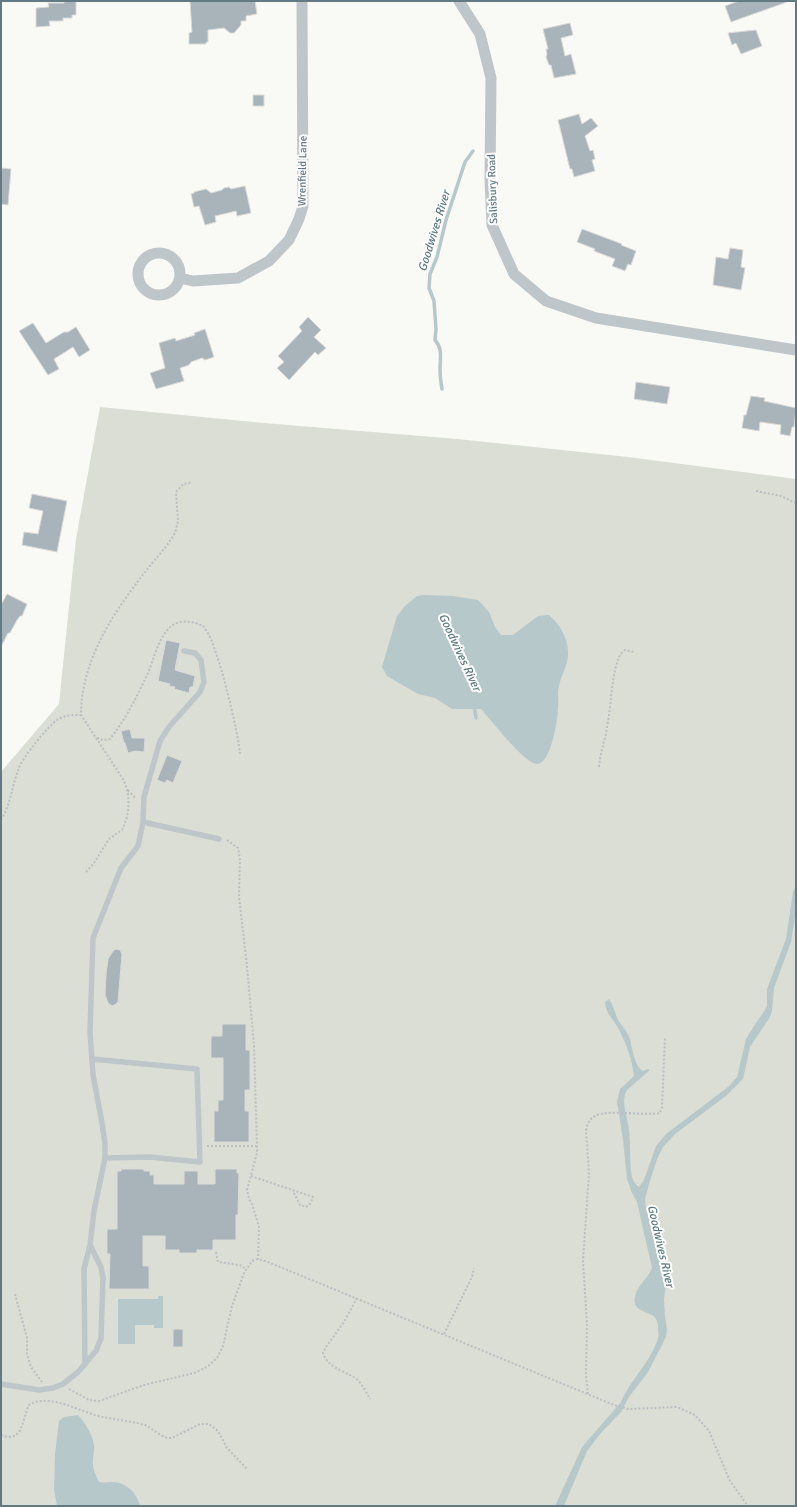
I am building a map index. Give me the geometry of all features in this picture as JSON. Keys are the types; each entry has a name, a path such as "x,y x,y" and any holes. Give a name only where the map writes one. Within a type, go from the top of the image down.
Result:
{"street":[{"name":"Wrenfield Lane","path":"180,278 193,281 238,278 269,261 289,240 299,219 303,206 302,1"},
{"name":"Salisbury Road","path":"459,1 480,34 491,78 490,180 492,225 514,274 546,301 596,318 796,350"}],"lane":[{"path":"85,1364 84,1269 90,1245 94,1211 105,1158 104,1134 93,1075 90,1032 93,938 121,868 138,846 143,822 144,797 160,741 169,726 200,692 204,682 204,672 201,660 195,654 184,651"},
{"path":"143,822 219,838"},
{"path":"92,1059 197,1069 200,1162 149,1157 105,1158"},
{"path":"1,1384 39,1390 63,1384 78,1372 96,1351 101,1338 103,1278 101,1267 90,1245"}],"path":[{"path":"86,872 94,863 109,839 122,830 128,812 128,789 81,715 85,683 97,646 121,605 175,533 178,521 176,492 183,484 191,483"},
{"path":"756,491 780,496 796,503"},
{"path":"96,738 103,740 110,739 132,706 167,630 179,622 189,622 203,626 210,636 228,694 239,742 240,754"},
{"path":"599,767 607,728 617,663 621,652 625,650 634,652"},
{"path":"1,820 6,811 19,767 25,756 48,728 58,719 71,715 81,715"},
{"path":"219,838 229,841 238,848 240,860 239,897 254,1046 257,1146 247,1190 259,1227 258,1259"},
{"path":"588,1394 586,1375 587,1324 583,1260 589,1173 586,1131 590,1121 596,1115 605,1113 656,1114 662,1111 665,1037"},
{"path":"199,1146 257,1146"},
{"path":"250,1176 313,1197 308,1206 306,1207 300,1205 293,1191"},
{"path":"216,1252 218,1262 240,1265 246,1268"},
{"path":"63,1384 71,1391 89,1400 99,1401 144,1385 194,1373 207,1367 217,1358 223,1346 234,1297 246,1268 252,1261 258,1259 358,1298 588,1394 628,1409 677,1407 695,1415 709,1431 730,1481 748,1506"},
{"path":"444,1334 472,1277 474,1268"},
{"path":"15,1294 27,1338 27,1354 31,1367 37,1377 48,1388"},
{"path":"358,1298 323,1353 329,1363 336,1369 355,1379 361,1384 370,1399"},
{"path":"1,1435 8,1438 13,1437 21,1429 26,1410 29,1405 39,1401 51,1402 79,1409 101,1417 135,1422 147,1426 167,1438 172,1438 200,1424 210,1424 218,1431 227,1448 247,1469"}],"shaded area":[{"path":"100,407 264,423 457,439 628,457 796,479 796,1506 1,1506 1,772 59,704 76,539"}],"water":[{"path":"417,596 453,596 478,600 489,612 495,627 501,635 513,635 538,616 549,615 560,627 566,640 568,656 558,689 558,713 553,740 546,757 542,762 537,764 524,757 481,709 452,709 435,698 418,694 387,676 382,667 397,616 405,606"},
{"path":"796,884 796,910 791,942 774,988 770,1017 750,1047 743,1079 726,1096 675,1134 663,1147 657,1159 649,1184 645,1199 646,1208 666,1286 664,1299 667,1330 666,1337 648,1372 629,1397 621,1412 600,1434 587,1451 564,1506 555,1506 582,1447 621,1402 651,1355 658,1338 658,1324 656,1319 654,1316 639,1309 635,1302 638,1289 652,1268 637,1202 627,1179 617,1101 620,1089 634,1076 627,1047 610,1017 605,1006 605,1002 609,999 618,1020 628,1034 638,1066 643,1071 648,1069 650,1070 627,1090 624,1099 630,1136 632,1177 634,1182 639,1187 644,1180 656,1146 666,1134 728,1087 737,1077 746,1039 767,1006 767,989 786,939 793,892"},
{"path":"158,1296 163,1296 163,1328 154,1328 154,1325 135,1325 135,1344 118,1344 118,1299 158,1299"},
{"path":"78,1415 87,1426 93,1439 93,1466 99,1482 117,1482 126,1486 134,1493 140,1506 57,1506 54,1490 55,1454 59,1421 64,1417"}],"building":[{"path":"64,1 76,1 76,15 72,15 72,18 63,18 63,21 49,21 50,26 36,27 36,8 49,7 48,3 64,3"},
{"path":"190,1 255,1 257,14 246,16 246,21 241,21 241,25 234,33 230,33 224,28 208,30 208,42 206,42 206,44 189,44 189,33 192,32"},
{"path":"739,1 787,2 731,22 725,6"},
{"path":"570,23 573,35 561,38 565,56 571,54 576,74 554,78 551,65 549,65 546,57 546,49 548,49 543,29"},
{"path":"756,30 762,46 741,54 736,43 732,45 728,33"},
{"path":"253,95 264,95 264,106 253,106"},
{"path":"579,114 582,124 591,118 598,126 585,136 590,151 593,150 595,159 592,160 595,171 574,177 572,169 570,169 558,120"},
{"path":"1,168 11,169 8,205 1,204"},
{"path":"245,186 251,213 237,216 236,211 215,216 216,222 205,225 199,206 194,207 191,194 206,189 211,193 224,188 229,187 231,189"},
{"path":"582,229 622,244 621,245 636,251 631,265 628,264 625,271 612,266 615,259 594,251 595,249 577,242"},
{"path":"730,248 743,250 741,267 745,268 741,290 713,285 716,257 728,259"},
{"path":"308,317 321,330 314,337 326,348 318,355 315,352 289,380 277,368 284,362 278,356 302,331 299,327"},
{"path":"33,323 46,343 64,332 68,332 76,327 90,350 79,357 73,347 54,359 59,369 48,375 19,331"},
{"path":"205,329 214,357 205,360 202,358 180,368 184,381 156,389 150,373 165,368 159,343 175,338 176,341 195,335 194,333"},
{"path":"636,382 670,387 667,404 634,399"},
{"path":"751,396 765,398 764,401 796,408 794,427 792,427 790,436 780,434 781,425 760,422 759,431 742,428 744,415 746,415"},
{"path":"32,494 67,501 57,552 22,545 24,532 38,534 43,511 29,508"},
{"path":"7,594 27,604 22,616 20,616 17,620 10,633 8,633 1,647 1,605"},
{"path":"166,640 180,643 175,670 195,676 193,687 190,687 189,693 174,689 175,687 169,686 170,684 158,681"},
{"path":"130,729 132,738 145,738 144,752 135,751 128,753 121,731"},
{"path":"167,755 182,761 173,783 167,780 165,783 157,780"},
{"path":"116,949 120,950 122,954 118,1002 112,1006 108,1003 105,995 106,974 108,959"},
{"path":"222,1024 246,1024 246,1050 250,1050 250,1090 245,1090 245,1111 249,1111 249,1142 214,1142 214,1111 218,1111 218,1100 223,1100 223,1058 211,1058 211,1036 222,1036"},
{"path":"121,1169 144,1169 144,1171 150,1171 150,1175 154,1175 154,1184 184,1184 184,1171 198,1171 198,1184 215,1184 215,1169 237,1169 237,1173 239,1173 236,1240 213,1240 213,1250 197,1250 197,1253 179,1253 179,1250 165,1250 165,1236 143,1236 143,1266 149,1266 149,1289 109,1289 110,1254 107,1254 107,1229 117,1229 117,1171 121,1171"},
{"path":"173,1329 183,1329 183,1347 173,1347"}],"waterway":[{"name":"Goodwives River","path":"442,389 440,350 438,343 435,340 436,329 434,301 429,288 430,274 437,257 446,220 465,162 473,151"},
{"name":"Goodwives River","path":"474,705 476,718"}]}
